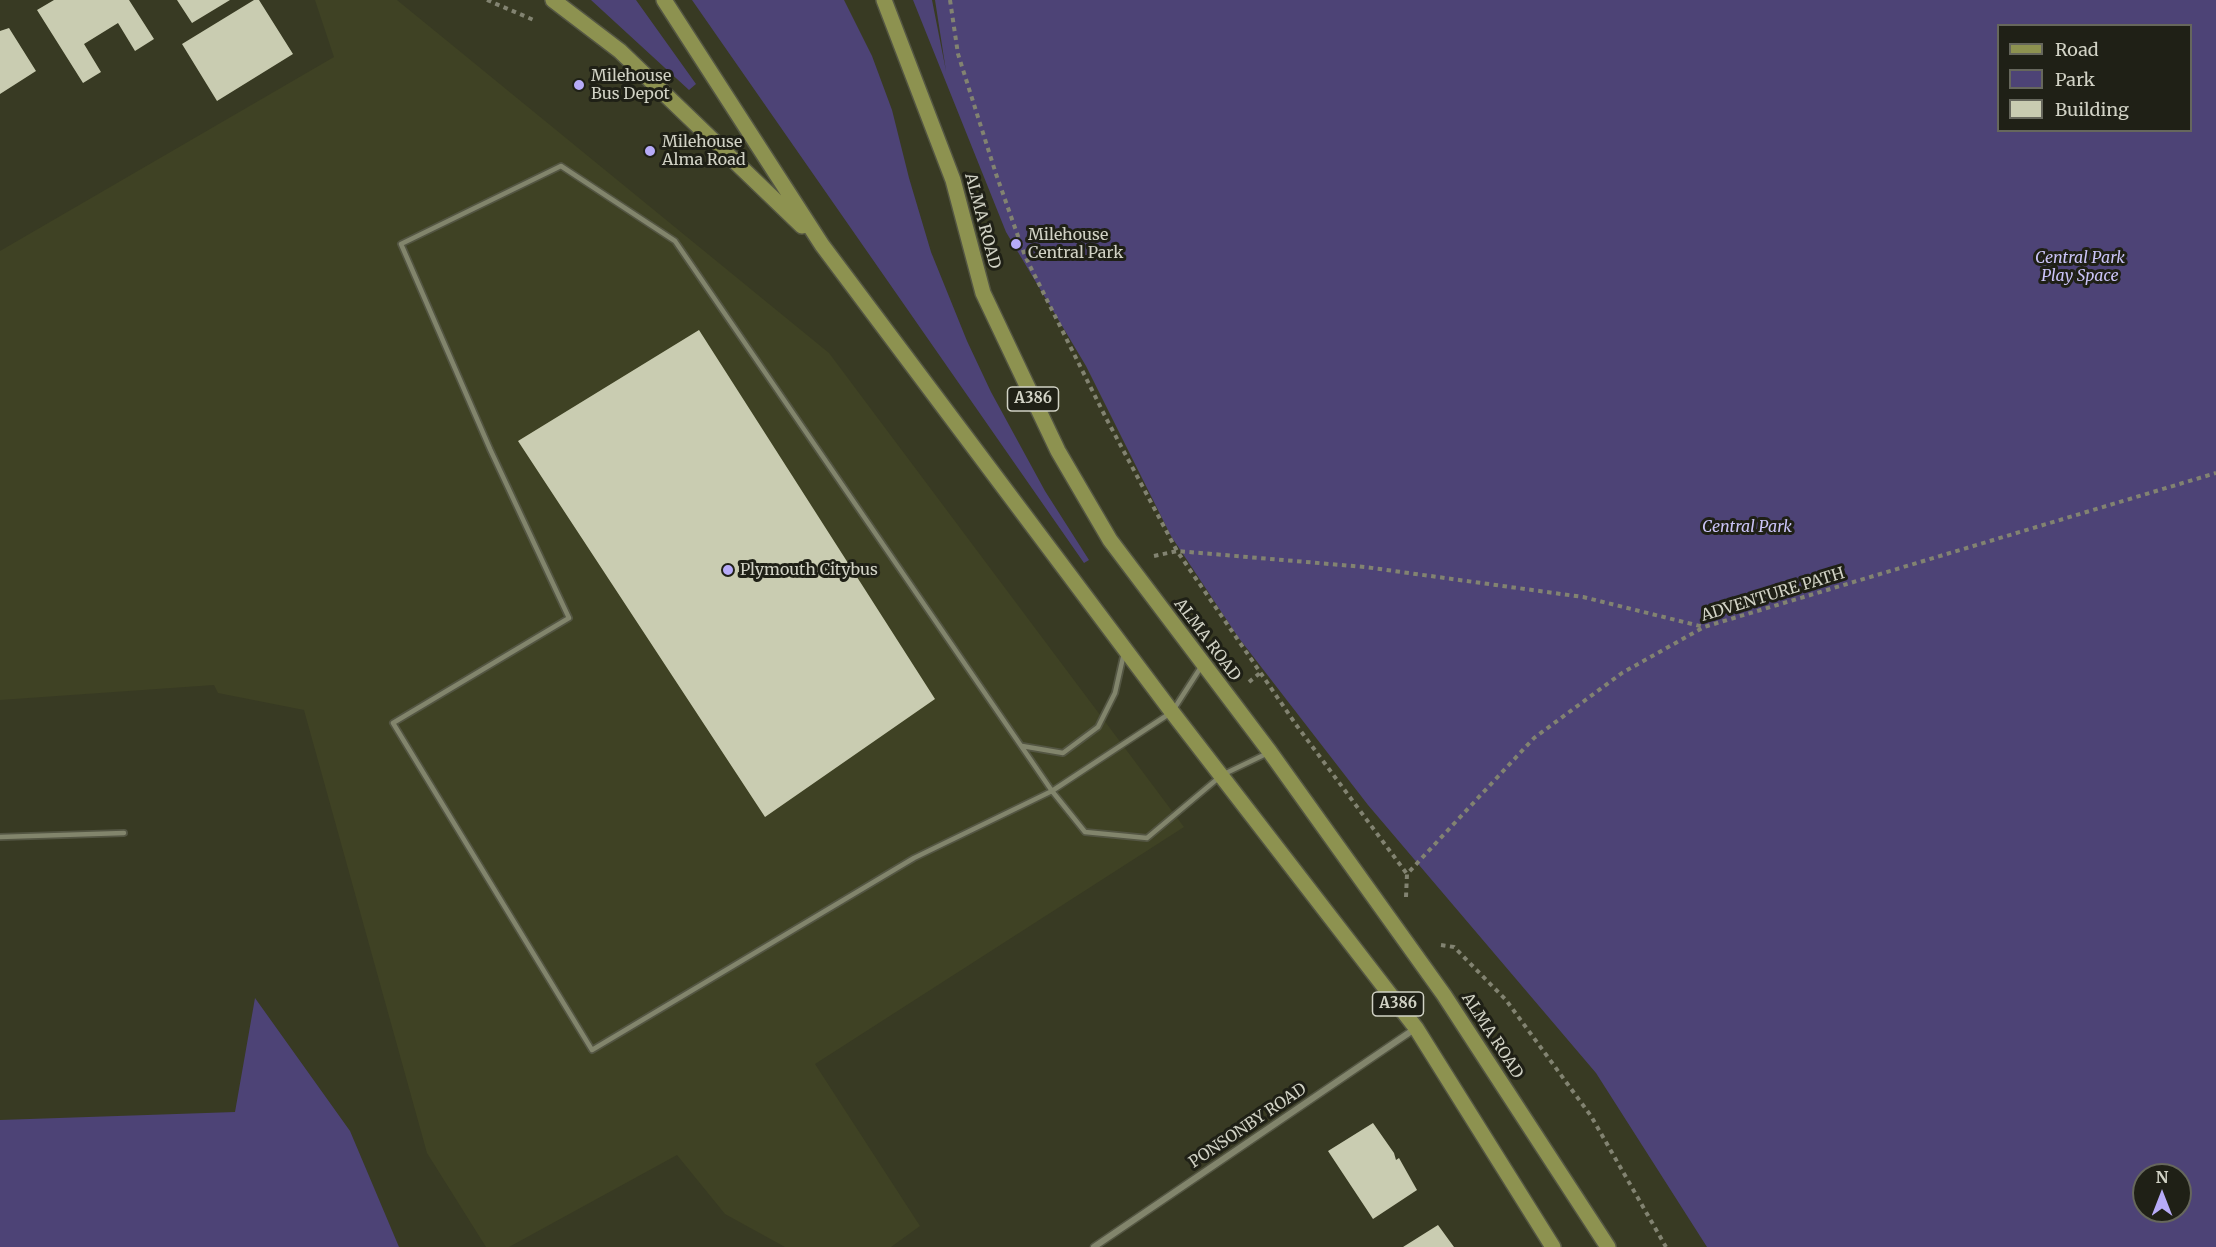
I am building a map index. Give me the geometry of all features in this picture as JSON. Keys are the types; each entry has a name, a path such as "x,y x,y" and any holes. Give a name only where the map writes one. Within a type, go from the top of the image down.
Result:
{"main road":[{"name":"A386","path":"553,0 620,51 822,245"},
{"name":"A386","path":"664,0 822,245 1172,712 1416,1028 1553,1247"},
{"name":"ALMA ROAD","path":"884,0 953,180 984,293 1058,451 1110,540 1270,752 1444,995 1608,1247"}],"street":[{"name":"PONSONBY ROAD","path":"1095,1247 1416,1028"}],"lane":[{"path":"1203,665 1172,712 1052,792 914,858 592,1050 393,723 569,618 490,449 401,244 561,166 675,241 1052,792 1085,832 1147,838 1222,775 1270,752"},
{"path":"1022,746 1063,753 1098,727 1115,693 1125,649"},
{"path":"0,837 124,833"}],"path":[{"path":"950,0 958,54 1025,256 1106,418 1177,551 1297,726 1407,874 1404,940 1454,947 1506,1000 1591,1116 1666,1247"},
{"name":"ADVENTURE PATH","path":"1407,874 1534,738 1622,673 1704,627 2216,473"},
{"path":"1126,562 1177,551 1365,567 1583,597 1704,627"}],"shaded area":[{"name":"Milehouse Bus Depot","path":"315,0 397,0 829,353 1184,827 815,1064 920,1226 891,1247 785,1247 725,1214 677,1155 509,1247 486,1247 427,1153 304,710 218,693 214,685 0,700 0,251 334,57"}],"green space":[{"path":"591,0 636,0 696,84 689,90"},
{"path":"692,0 844,0 872,56 892,110 931,252 967,341 991,392 1045,491 1089,560 1084,563"},
{"name":"Central Park","path":"913,0 932,0 946,71 935,0 2216,0 2216,1247 1707,1247 1596,1073 1368,805 1238,637 1171,536 1086,366 1006,232"},
{"path":"255,998 350,1131 399,1247 0,1247 0,1120 235,1112"}],"building":[{"path":"54,0 129,0 154,39 135,51 118,23 84,44 101,72 83,83 37,10"},
{"path":"177,0 230,0 192,23"},
{"path":"254,0 259,0 293,54 217,101 182,44"},
{"path":"9,28 36,71 0,94 0,31"},
{"name":"Plymouth Citybus","path":"699,330 935,699 765,817 518,441"},
{"path":"1373,1123 1394,1153 1396,1160 1399,1158 1417,1190 1373,1219 1328,1151"},
{"path":"1438,1225 1454,1247 1403,1247"}],"place":[{"name":"Milehouse Bus Depot","path":"579,85"},
{"name":"Milehouse Alma Road","path":"650,151"},
{"name":"Milehouse Central Park","path":"1016,244"},
{"name":"Plymouth Citybus","path":"728,570"}],"park label":[{"name":"Central Park Play Space","path":"2080,267"}]}
